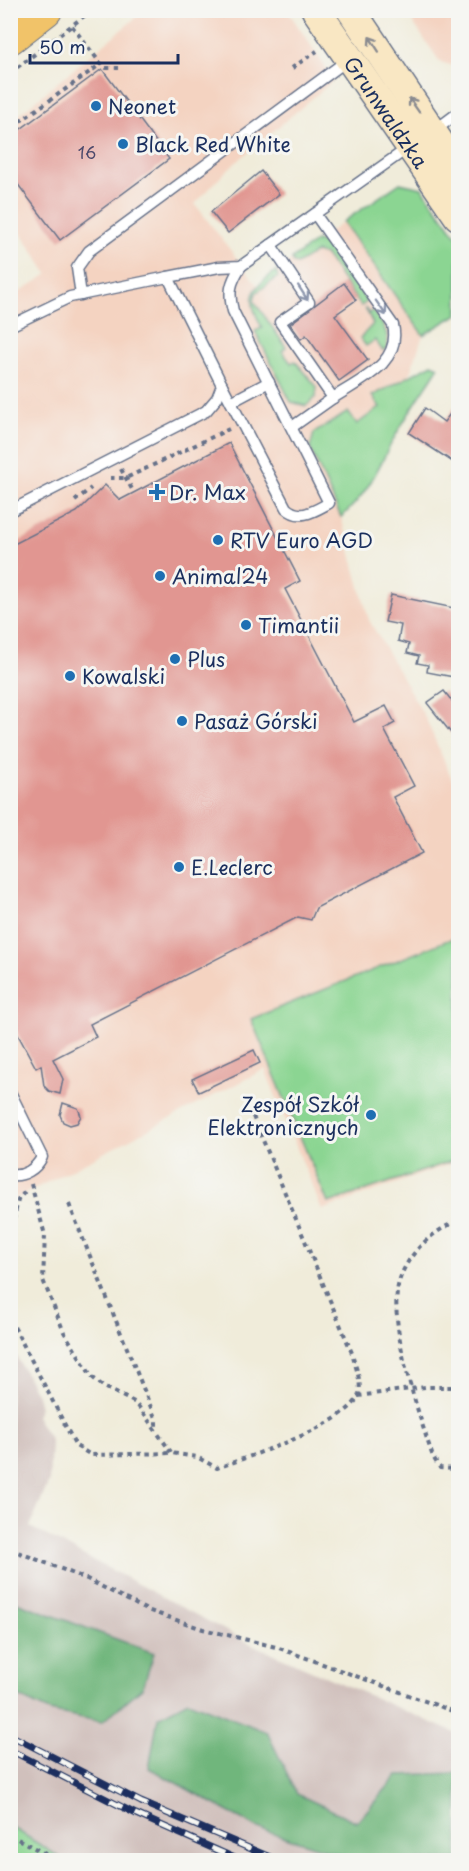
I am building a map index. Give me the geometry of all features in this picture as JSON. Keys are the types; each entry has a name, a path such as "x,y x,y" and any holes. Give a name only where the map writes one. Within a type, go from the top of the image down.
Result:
{"main road":[{"path":"10,38 59,18"}],"street":[{"name":"Grunwaldzka","path":"316,10 350,59 422,139 459,170"},
{"name":"Grunwaldzka","path":"351,10 422,139 459,216"}],"lane":[{"path":"81,295 77,268 89,251 350,59"},
{"path":"168,277 286,508 293,514 303,515 329,503 233,311 229,294 231,282 241,266 459,113"},
{"path":"292,427 386,362 394,345 393,325 315,214"},
{"path":"271,245 309,302 280,322 333,398"},
{"path":"10,326 62,300 81,295 219,267 241,266"},
{"path":"231,402 269,382"},
{"path":"10,511 206,411 217,398 222,385"},
{"path":"10,1092 42,1157 38,1166 27,1172 10,1175"}],"path":[{"path":"10,73 59,18 92,10"},
{"path":"59,18 101,64 106,68 119,68"},
{"path":"292,68 322,47"},
{"path":"10,122 22,120 101,64"},
{"path":"102,480 126,478 242,422"},
{"path":"115,457 134,493"},
{"path":"75,501 93,487"},
{"path":"10,1318 76,1446 91,1455 171,1453 197,1457 217,1468 309,1433 351,1408 358,1396 360,1383 352,1353 252,1114"},
{"path":"27,1172 45,1235 44,1280 64,1332 92,1377 104,1387 136,1403 171,1453"},
{"path":"10,1238 18,1200 31,1184"},
{"path":"69,1204 156,1420 156,1430"},
{"path":"459,1221 445,1226 429,1238 406,1266 398,1286 398,1322 413,1390 433,1457 440,1468 459,1469"},
{"path":"358,1396 425,1387 459,1387"},
{"path":"10,1550 87,1579 147,1610 203,1629 276,1647 459,1713"},
{"path":"10,1835 57,1860"}],"shaded area":[{"name":"E.Leclerc","path":"144,11 288,11 334,80 227,170 195,204 258,286 343,222 423,335 409,376 372,396 380,407 356,424 348,413 310,448 341,517 369,620 426,719 458,793 458,1161 322,1210 265,1069 11,1201 10,298 48,274 11,218 11,121"},
{"path":"405,11 458,11 458,67 440,62"},
{"path":"10,1344 37,1395 40,1407 36,1416 51,1441 49,1481 30,1527 251,1644 458,1734 458,1860 64,1860 11,1826"}],"green space":[{"path":"400,183 422,188 458,238 458,314 423,335 343,222"},
{"path":"316,241 322,243 337,257 367,302 361,306 325,255 316,252 297,264 293,263 292,259"},
{"path":"276,271 278,277 256,293 254,301 286,347 282,351 291,363 295,361 317,387 316,397 306,406 291,402 255,331 262,328 252,302 255,290"},
{"path":"365,308 369,313 373,310 385,329 386,350 382,350 375,340 366,346 360,338 373,324"},
{"path":"432,364 439,367 403,423 371,482 358,500 341,517 310,448 314,433 348,412 357,424 380,407 372,396"},
{"name":"Zespół Szkół Elektronicznych","path":"458,936 458,1159 328,1203 251,1019"},
{"path":"11,1600 154,1653 143,1687 102,1722 49,1711 11,1693"},
{"path":"188,1701 267,1732 297,1794 357,1822 398,1775 458,1773 458,1860 357,1860 258,1828 149,1768 158,1717"},
{"path":"10,1826 64,1860 11,1860"}],"building":[{"path":"102,69 169,159 60,240 10,174 10,137"},
{"path":"261,171 279,194 228,233 211,212"},
{"path":"344,283 356,300 335,315 368,360 339,381 306,335 301,339 290,324"},
{"path":"459,402 459,466 409,433 425,408 444,422"},
{"name":"Pasaż Górski","path":"229,443 300,581 285,589 354,722 386,706 395,723 384,729 414,786 393,797 422,853 316,908 311,920 298,917 90,1024 96,1037 53,1059 63,1079 60,1094 49,1091 44,1086 41,1065 36,1068 10,1020 10,546 77,512 105,485 120,500"},
{"path":"391,595 459,609 459,678 427,672 428,665 417,663 419,656 407,653 409,644 398,641 401,625 385,622"},
{"path":"444,691 459,710 459,743 427,703"},
{"path":"254,1050 260,1063 199,1092 192,1079"},
{"path":"63,1103 78,1108 81,1116 77,1123 70,1125 63,1122 60,1115"}],"railway":[{"path":"10,1735 141,1802 277,1860"},
{"path":"10,1750 136,1814 239,1860"}],"place":[{"name":"Neonet","path":"96,106"},
{"name":"Black Red White","path":"123,144"},
{"name":"Dr. Max","path":"157,492"},
{"name":"RTV Euro AGD","path":"218,540"},
{"name":"Animal24","path":"160,576"},
{"name":"Timantii","path":"246,625"},
{"name":"Plus","path":"175,659"},
{"name":"Kowalski","path":"70,676"},
{"name":"Pasaż Górski","path":"182,721"},
{"name":"E.Leclerc","path":"179,867"},
{"name":"Zespół Szkół Elektronicznych","path":"371,1115"}]}
